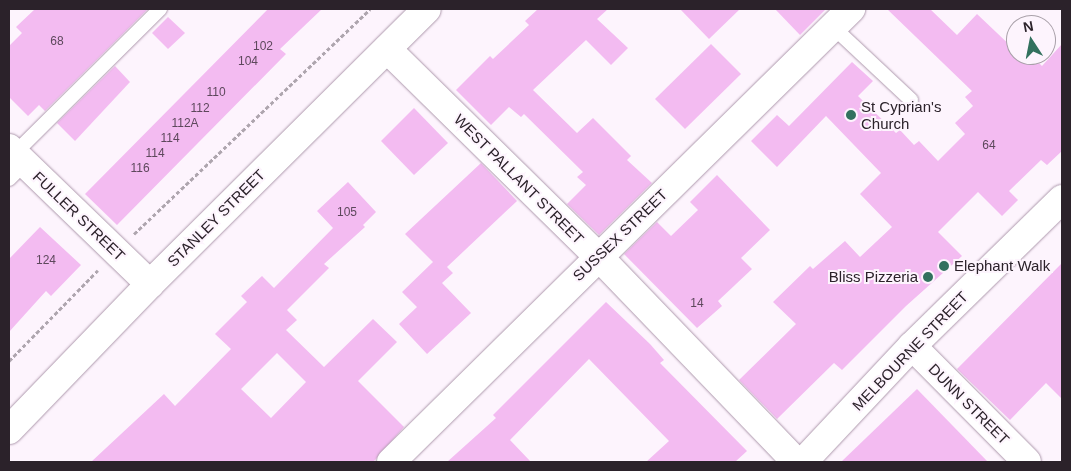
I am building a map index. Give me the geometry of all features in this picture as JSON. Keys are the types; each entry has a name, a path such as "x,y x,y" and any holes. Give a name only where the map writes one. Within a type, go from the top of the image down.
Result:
{"street":[{"name":"STANLEY STREET","path":"9,430 150,284 427,9"},
{"name":"SUSSEX STREET","path":"391,462 598,256 842,18"},
{"name":"WEST PALLANT STREET","path":"387,49 598,256 796,462"},
{"name":"FULLER STREET","path":"14,161 150,284"},
{"name":"MELBOURNE STREET","path":"803,462 912,346 1062,199"},
{"name":"DUNN STREET","path":"912,346 1027,462"}],"lane":[{"path":"14,161 160,9"},
{"path":"842,18 911,100"}],"path":[{"path":"130,238 370,9"},
{"path":"9,361 100,268"}],"building":[{"path":"35,9 148,9 45,111 39,105 28,116 9,97 9,46 22,33 16,27"},
{"path":"268,9 322,9 280,49 286,54 117,225 85,194"},
{"path":"538,9 608,9 597,19 628,48 611,65 586,40 533,90 577,133 593,118 631,156 627,160 652,183 599,235 567,204 586,185 577,177 583,172 524,114 521,117 509,107 491,125 456,90 490,56 493,59 529,25 525,21"},
{"path":"680,9 740,9 709,39"},
{"path":"775,9 826,9 800,35"},
{"path":"887,9 930,9 957,35 977,14 1006,42 1006,65 1056,65 1056,51 1062,44 1062,151 1047,165 1041,160 1009,191 1018,200 1002,216 978,192 938,232 962,256 906,306 842,370 834,363 777,419 739,380 796,324 773,302 810,266 813,269 845,241 860,257 892,227 860,194 881,173 826,116 777,167 751,141 777,115 789,126 852,62 873,81 858,96 896,133 900,130 914,145 919,141 938,161 965,134 955,123 973,106 965,97 972,91"},
{"path":"168,17 185,33 168,49 152,33"},
{"path":"711,44 741,74 685,129 655,99"},
{"path":"115,66 130,82 75,141 57,123"},
{"path":"414,108 448,143 414,175 381,141"},
{"path":"481,163 517,201 447,267 453,273 442,283 471,313 427,354 399,324 417,307 402,292 433,262 405,234"},
{"path":"717,175 770,230 741,258 752,269 718,301 722,306 697,328 624,254 657,222 671,236 698,210 690,202"},
{"path":"348,182 376,212 363,225 365,227 324,264 329,268 287,310 297,320 286,330 324,367 373,319 397,342 358,381 404,427 376,459 373,462 91,462 164,394 175,406 231,349 215,334 247,302 241,296 262,276 274,288 333,228 317,211","holes":["277,353 306,382 271,418 241,389"]},
{"path":"40,227 81,265 51,296 46,291 9,332 9,259"},
{"path":"1062,263 1062,399 1046,383 1010,420 957,369"},
{"path":"606,302 650,344 664,360 660,363 747,451 735,462 646,462 669,441 589,359 510,440 531,462 447,462 496,418 493,415"},
{"path":"917,389 988,462 841,462"}],"place":[{"name":"St Cyprian's Church","path":"851,115"},
{"name":"Elephant Walk","path":"944,266"},
{"name":"Bliss Pizzeria","path":"928,277"}]}
